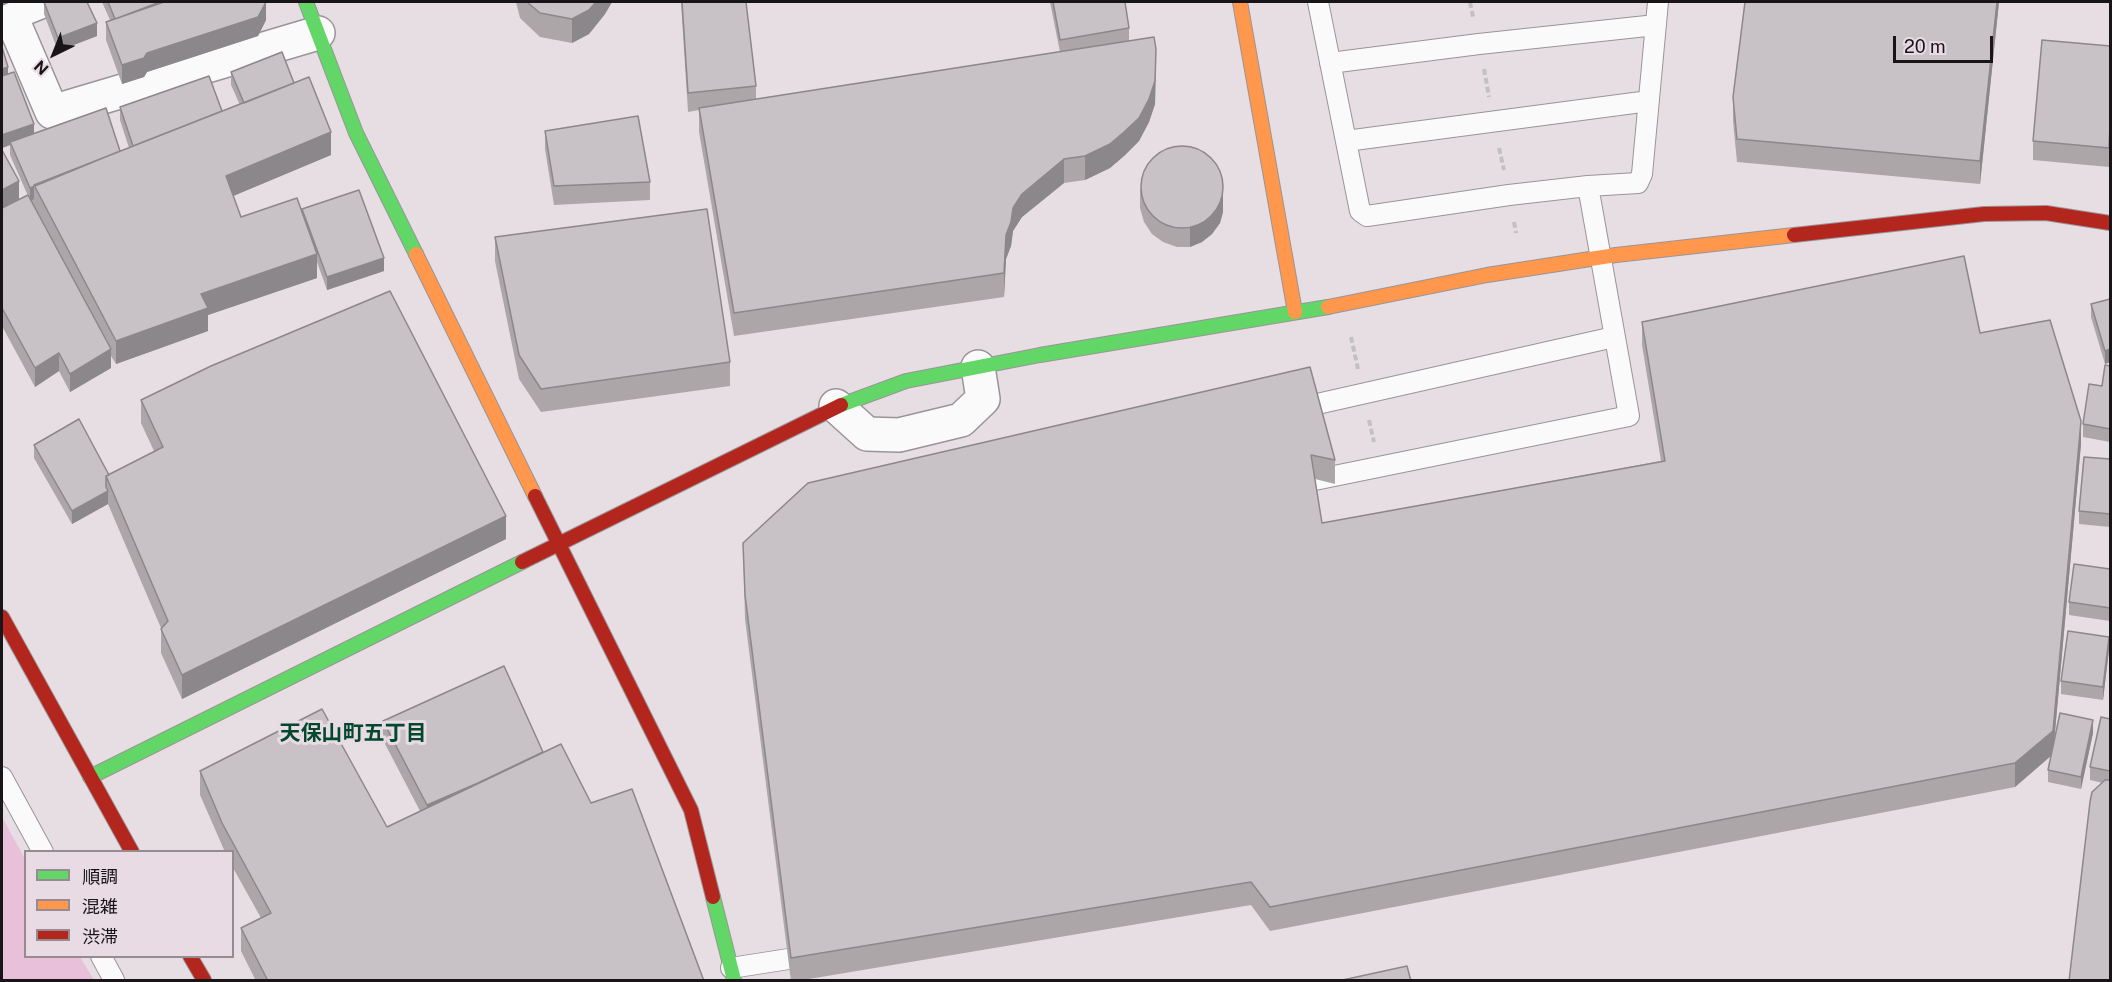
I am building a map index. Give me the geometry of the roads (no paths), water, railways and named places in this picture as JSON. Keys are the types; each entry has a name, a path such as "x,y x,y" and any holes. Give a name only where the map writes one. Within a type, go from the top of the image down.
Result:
{"street":[{"path":"40,2 9,14 52,112 318,33"},
{"path":"306,2 356,133 691,810 732,974"},
{"path":"1240,2 1295,312"},
{"path":"90,777 836,406 906,381 1345,304 1487,275 1599,257 1984,214 2046,213 2110,223"},
{"path":"836,406 867,434 899,435 962,420 983,399 978,367"},
{"path":"2,617 131,850"},
{"path":"191,958 204,981"}],"lane":[{"path":"1318,2 1360,211 1367,216 1509,195 1638,183 1642,174 1658,2"},
{"path":"1330,63 1656,25"},
{"path":"1346,141 1649,101"},
{"path":"1275,488 1629,417 1588,186"},
{"path":"1281,412 1614,337"},
{"path":"2,777 42,850"},
{"path":"732,974 837,952"},
{"path":"102,958 114,981"}],"district":[{"name":"天保山町五丁目","path":"353,734"}]}
